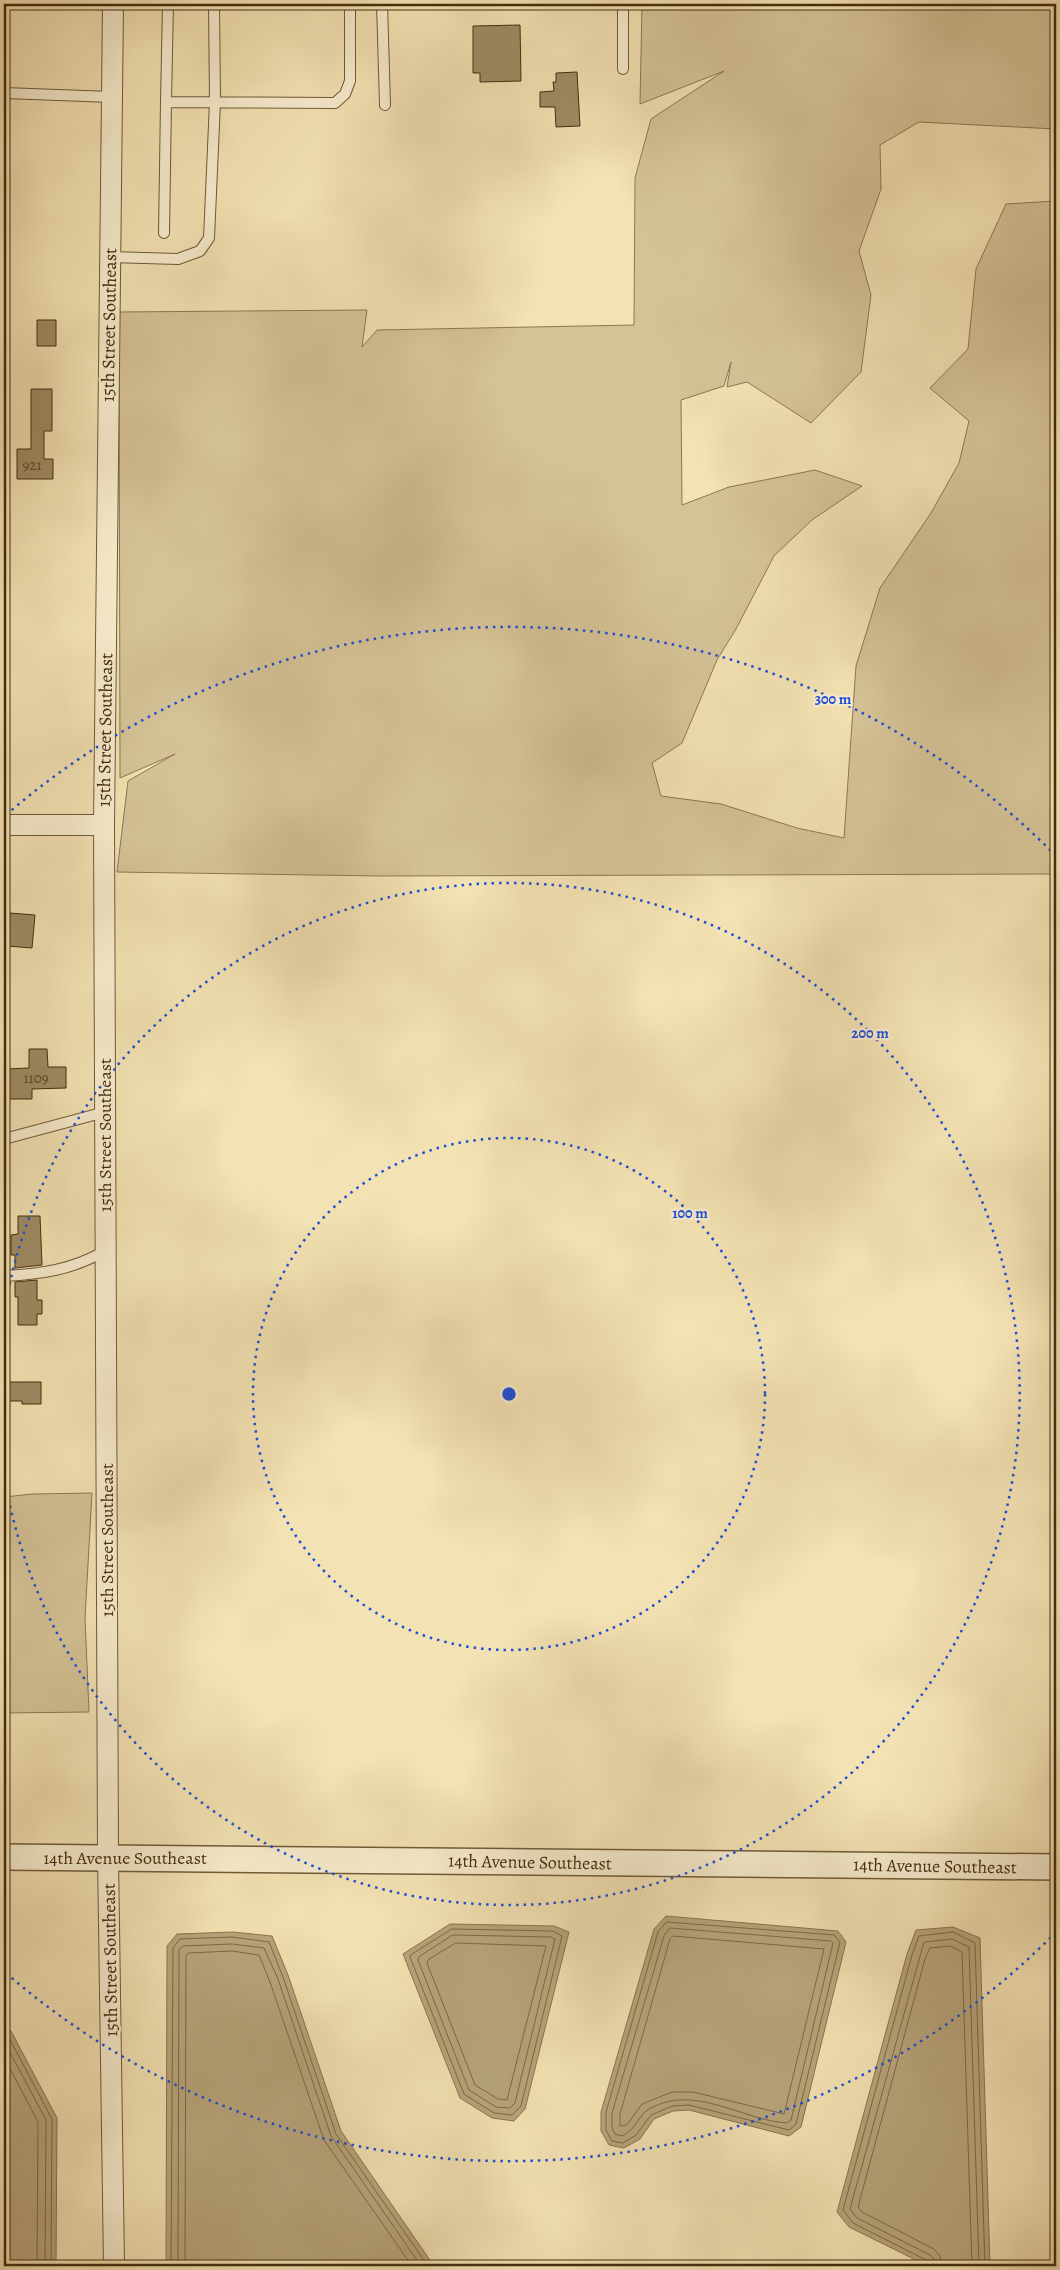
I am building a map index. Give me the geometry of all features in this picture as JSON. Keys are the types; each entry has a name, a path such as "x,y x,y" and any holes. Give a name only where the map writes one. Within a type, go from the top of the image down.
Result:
{"street":[{"name":"15th Street Southeast","path":"113,4 104,825 108,1857 114,2266"},
{"path":"4,825 104,825"},
{"name":"14th Avenue Southeast","path":"4,1857 1056,1867"}],"lane":[{"path":"164,233 168,4"},
{"path":"110,257 178,258 200,252 209,238 215,102 214,4"},
{"path":"166,102 335,103 345,94 350,81 350,4"},
{"path":"382,4 385,105"},
{"path":"622,4 623,69"},
{"path":"4,94 112,97"},
{"path":"4,1138 105,1112"},
{"path":"4,1276 59,1271 106,1252"}],"shaded area":[{"path":"642,4 1056,4 1056,129 919,122 880,145 881,189 859,251 871,295 861,372 811,423 747,382 727,387 731,362 724,386 681,400 682,505 729,487 815,470 862,486 812,520 774,556 736,629 717,660 682,743 652,763 661,796 721,804 797,828 844,838 856,666 880,588 931,513 959,463 969,421 930,388 968,349 976,269 1006,204 1056,201 1056,874 379,876 117,872 128,781 175,754 120,778 119,312 367,310 362,347 377,330 634,325 635,178 651,119 724,71 640,104"},
{"path":"92,1493 85,1618 89,1712 4,1713 4,1497 33,1494"}],"water":[{"path":"666,1916 838,1931 846,1942 801,2127 789,2136 689,2110 673,2111 654,2119 640,2139 624,2148 609,2145 601,2131 601,2112 654,1929"},
{"path":"450,1924 554,1926 569,1932 525,2109 514,2121 492,2118 460,2098 403,1954"},
{"path":"953,1927 980,1938 990,2266 928,2266 849,2227 837,2212 907,1954 916,1930"},
{"path":"233,1932 272,1936 288,1975 341,2131 434,2266 166,2266 167,1946 177,1934"},
{"path":"4,2029 11,2031 57,2118 56,2266 4,2266"}],"building":[{"path":"520,25 521,81 480,82 480,73 473,73 473,26"},
{"path":"577,72 580,126 556,127 555,107 540,107 540,92 554,91 553,82 556,82 556,73"},
{"path":"37,320 56,320 56,346 37,346"},
{"path":"31,389 52,389 52,431 44,431 44,459 53,459 53,479 17,479 17,449 31,449"},
{"path":"10,913 35,915 32,948 7,946"},
{"path":"29,1049 47,1049 48,1067 66,1067 66,1088 32,1089 32,1099 7,1099 6,1069 29,1068"},
{"path":"18,1216 40,1216 42,1265 15,1268 15,1255 11,1255 11,1235 18,1234"},
{"path":"37,1280 37,1300 42,1300 42,1314 37,1314 37,1325 18,1325 18,1297 15,1297 15,1282"},
{"path":"5,1382 41,1382 41,1404 22,1404 22,1401 5,1401"}]}
